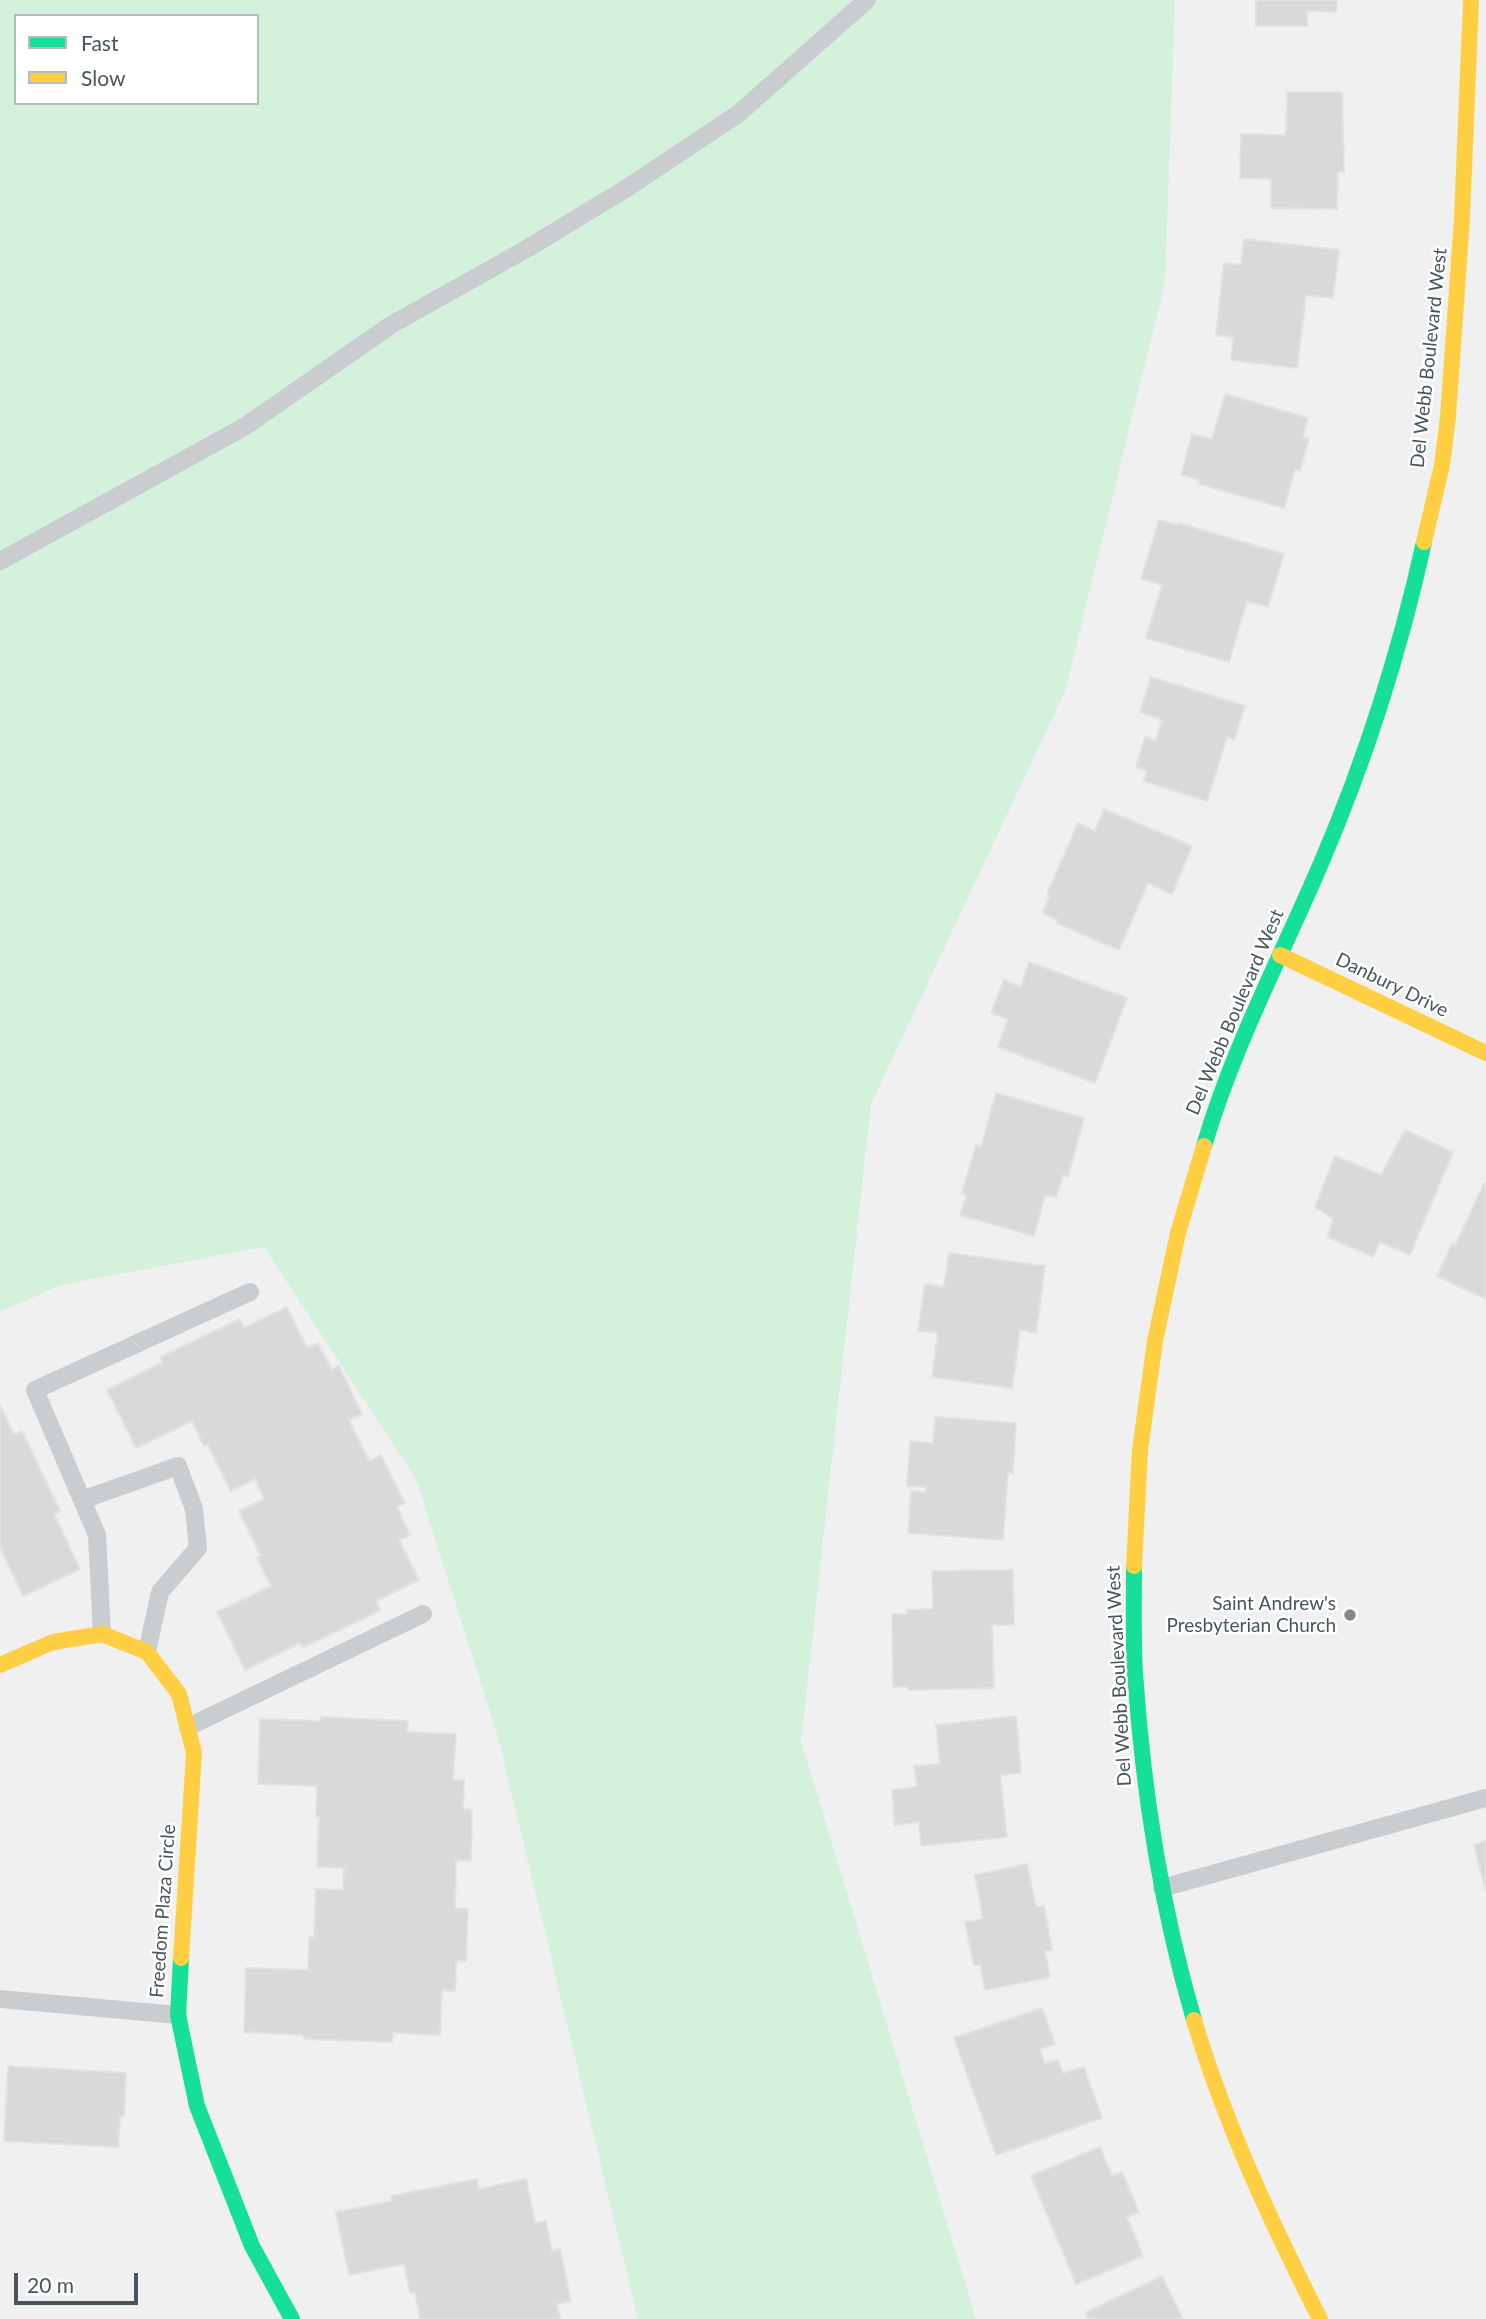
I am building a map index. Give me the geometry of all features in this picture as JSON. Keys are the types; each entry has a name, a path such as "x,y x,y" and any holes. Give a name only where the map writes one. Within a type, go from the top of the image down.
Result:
{"street":[{"name":"Del Webb Boulevard West","path":"1320,2319 1272,2227 1225,2112 1188,1998 1162,1888 1144,1776 1135,1652 1133,1594 1136,1504 1144,1418 1160,1309 1185,1203 1231,1065 1333,834 1376,718 1410,602 1444,457 1461,247 1471,0"},
{"name":"Danbury Drive","path":"1280,955 1486,1053"},
{"path":"0,1665 53,1642 102,1634 147,1652"},
{"name":"Freedom Plaza Circle","path":"147,1652 179,1694 194,1753 178,2015 197,2106 251,2246 292,2319"}],"lane":[{"path":"0,561 244,427 391,325 528,248 627,188 738,114 867,0"},
{"path":"102,1634 97,1535 35,1390 250,1292"},
{"path":"82,1500 178,1466 194,1509 198,1548 160,1592 147,1652"},
{"path":"188,1727 423,1614"},
{"path":"1162,1888 1486,1798"},
{"path":"0,1999 178,2015"}],"green space":[{"path":"0,0 1175,0 1165,282 1065,691 871,1104 801,1741 976,2319 638,2319 498,1737 416,1479 264,1247 61,1285 0,1312"}],"building":[{"path":"1256,0 1337,0 1336,12 1307,11 1307,26 1256,26"},
{"path":"1287,92 1342,92 1344,172 1338,172 1337,209 1271,208 1271,179 1240,178 1241,134 1286,135"},
{"path":"1244,239 1339,250 1333,298 1306,295 1297,368 1231,360 1233,337 1216,335 1224,263 1241,265"},
{"path":"1225,394 1308,418 1303,437 1309,439 1300,471 1295,469 1284,508 1199,484 1200,480 1181,475 1192,434 1212,439"},
{"path":"1159,520 1284,554 1268,607 1247,601 1229,662 1146,638 1162,585 1141,579"},
{"path":"1151,677 1245,706 1234,740 1227,737 1207,801 1144,781 1147,771 1136,767 1145,737 1156,741 1162,720 1140,712"},
{"path":"1104,809 1192,846 1172,894 1148,883 1119,950 1057,923 1058,920 1042,913 1050,896 1047,894 1078,823 1095,831"},
{"path":"1029,962 1127,998 1095,1083 998,1047 1008,1019 991,1013 1004,980 1021,987"},
{"path":"996,1093 1084,1118 1068,1177 1063,1175 1056,1197 1045,1195 1034,1236 960,1215 967,1195 962,1193 976,1145 981,1147"},
{"path":"1405,1130 1453,1152 1410,1255 1380,1242 1373,1257 1328,1237 1333,1219 1315,1207 1335,1156 1381,1175"},
{"path":"1484,1183 1486,1299 1437,1276 1452,1244 1455,1246"},
{"path":"949,1253 1045,1266 1036,1333 1020,1330 1012,1388 932,1377 938,1333 918,1331 925,1284 944,1287"},
{"path":"287,1307 307,1348 318,1343 332,1370 339,1366 362,1414 349,1420 369,1461 381,1455 405,1503 397,1507 410,1535 399,1540 419,1580 376,1601 381,1610 302,1648 300,1643 245,1670 217,1612 271,1586 257,1558 261,1556 239,1511 264,1499 255,1479 231,1491 192,1421 136,1448 107,1390 163,1362 160,1357 240,1319 244,1328"},
{"path":"0,1405 14,1435 22,1431 60,1511 54,1514 80,1569 23,1596 0,1547"},
{"path":"935,1417 1016,1423 1013,1473 1008,1473 1003,1540 908,1533 911,1491 925,1492 926,1487 907,1486 910,1441 933,1443"},
{"path":"1013,1570 1014,1625 992,1625 994,1688 908,1690 908,1687 893,1687 892,1614 907,1614 907,1610 933,1609 932,1571"},
{"path":"1016,1716 1021,1773 1000,1775 1007,1837 921,1846 919,1822 895,1825 892,1790 917,1787 914,1766 940,1764 936,1725"},
{"path":"321,1717 408,1721 407,1732 456,1734 453,1780 464,1780 463,1809 472,1810 471,1861 456,1860 455,1908 468,1909 466,1962 456,1961 455,1991 442,1990 440,2035 393,2033 392,2042 304,2039 304,2035 244,2032 246,1968 308,1970 309,1937 314,1937 316,1889 343,1890 344,1868 317,1867 317,1786 258,1784 260,1719 321,1721"},
{"path":"1486,1841 1486,1892 1474,1845"},
{"path":"1027,1864 1036,1907 1044,1906 1052,1950 1045,1951 1050,1977 985,1990 980,1964 974,1966 965,1922 983,1919 975,1875"},
{"path":"1042,2008 1055,2044 1040,2049 1045,2064 1058,2060 1063,2073 1084,2067 1102,2118 996,2155 954,2038"},
{"path":"8,2066 126,2073 124,2116 120,2116 118,2147 4,2141"},
{"path":"1100,2147 1112,2176 1122,2172 1139,2212 1127,2217 1143,2256 1076,2284 1031,2176"},
{"path":"477,2179 479,2189 526,2179 535,2223 546,2221 552,2251 560,2249 571,2301 557,2304 560,2319 420,2319 415,2292 410,2293 404,2264 349,2275 336,2212 392,2201 391,2196"},
{"path":"1162,2276 1183,2319 1088,2319 1085,2313"}],"traffic: fast":[{"path":"1204,1146 1229,1073 1322,861 1353,783 1393,664 1424,542"},
{"path":"1134,1566 1135,1673 1148,1805 1172,1935 1194,2020"},
{"path":"181,1958 178,2015 197,2106 252,2246 292,2319"}],"traffic: slow":[{"path":"1424,542 1442,465 1448,417 1462,218 1471,0"},
{"path":"1280,955 1486,1053"},
{"path":"1134,1566 1140,1450 1155,1341 1178,1233 1204,1146"},
{"path":"0,1665 53,1642 102,1634 147,1652 179,1694 194,1753 181,1958"},
{"path":"1194,2020 1206,2059 1250,2172 1320,2319"}],"place":[{"name":"Saint Andrew's Presbyterian Church","path":"1350,1615"}]}
